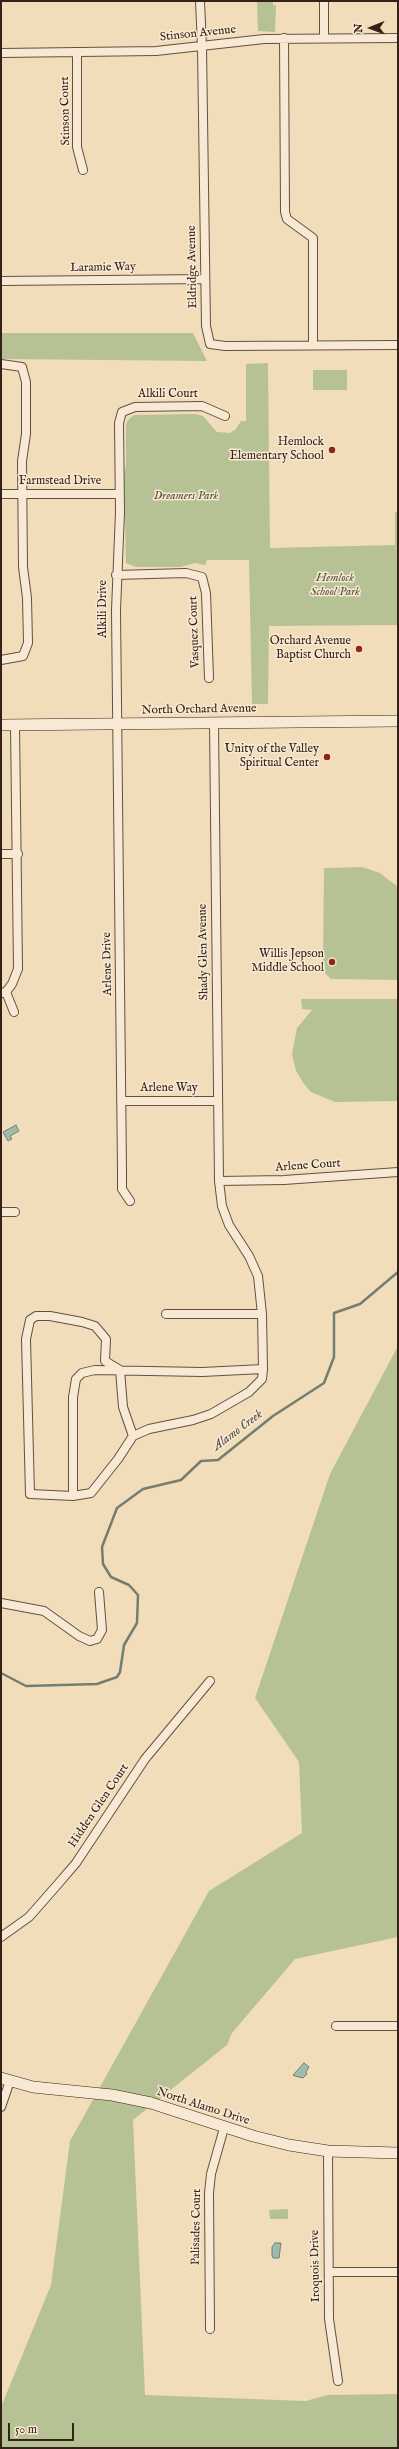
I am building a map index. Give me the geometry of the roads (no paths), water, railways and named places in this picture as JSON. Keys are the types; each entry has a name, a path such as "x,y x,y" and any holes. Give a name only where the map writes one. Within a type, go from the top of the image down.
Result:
{"street":[{"name":"Eldridge Avenue","path":"200,1 206,326 210,344 225,346 398,345"},
{"path":"324,1 324,38"},
{"name":"Stinson Avenue","path":"1,52 156,51 284,38 398,38"},
{"path":"284,38 285,212 287,219 313,238 313,345"},
{"name":"Stinson Court","path":"77,52 77,147 83,170"},
{"name":"Laramie Way","path":"1,281 205,279"},
{"path":"1,364 22,367 26,382 26,434 22,461 23,566 27,598 28,643 23,656 1,660"},
{"name":"Alkili Court","path":"119,494 119,423 122,412 135,407 202,406 225,416"},
{"name":"Farmstead Drive","path":"1,494 119,494"},
{"name":"Alkili Drive","path":"117,724 116,575 119,494"},
{"name":"Vasquez Court","path":"116,575 186,573 202,577 206,593 209,678"},
{"name":"North Orchard Avenue","path":"1,725 398,721"},
{"name":"Shady Glen Avenue","path":"214,723 219,1181 222,1206 229,1225 249,1256 258,1276 262,1314 263,1369"},
{"path":"14,1012 3,992 12,984 18,969 18,854 15,724"},
{"name":"Arlene Drive","path":"117,724 122,1189 130,1202"},
{"path":"1,854 18,854"},
{"name":"Arlene Way","path":"121,1101 217,1101"},
{"name":"Arlene Court","path":"219,1181 284,1180 398,1172"},
{"path":"1,1212 15,1212"},
{"path":"166,1314 262,1314"},
{"path":"73,1496 73,1397 76,1379 82,1373 120,1370 202,1372 263,1369 262,1379 249,1392 210,1414 193,1420 149,1429 133,1436 118,1459 91,1492 73,1496 30,1494 26,1339 30,1320 36,1316 50,1316 95,1326 106,1339 105,1362 120,1370"},
{"path":"120,1370 123,1407 133,1436"},
{"path":"1,1603 44,1611 79,1636 90,1641 97,1639 102,1630 99,1592"},
{"name":"Hidden Glen Court","path":"1,1937 29,1917 76,1863 146,1759 210,1681"},
{"path":"336,2026 398,2026"},
{"path":"1,2107 5,2080"},
{"name":"North Alamo Drive","path":"5,2080 33,2087 112,2095 152,2103 224,2128 271,2141 328,2151 398,2153"},
{"name":"Palisades Court","path":"210,2328 209,2193 211,2174 224,2128"},
{"name":"Iroquois Drive","path":"328,2151 329,2319 338,2381"},
{"path":"329,2272 398,2272"}],"waterway":[{"name":"Alamo Creek","path":"1,1673 26,1686 97,1684 117,1677 120,1672 124,1645 137,1623 138,1595 129,1585 111,1577 103,1564 102,1547 117,1508 143,1489 181,1480 201,1461 218,1460 273,1416 324,1383 334,1357 334,1313 360,1304 398,1272"}],"place":[{"name":"Hemlock Elementary School","path":"332,450"},
{"name":"Orchard Avenue Baptist Church","path":"359,649"},
{"name":"Unity of the Valley Spiritual Center","path":"327,757"},
{"name":"Willis Jepson Middle School","path":"332,962"}],"park label":[{"name":"Dreamers Park","path":"186,497"},
{"name":"Hemlock School Park","path":"335,586"}]}
